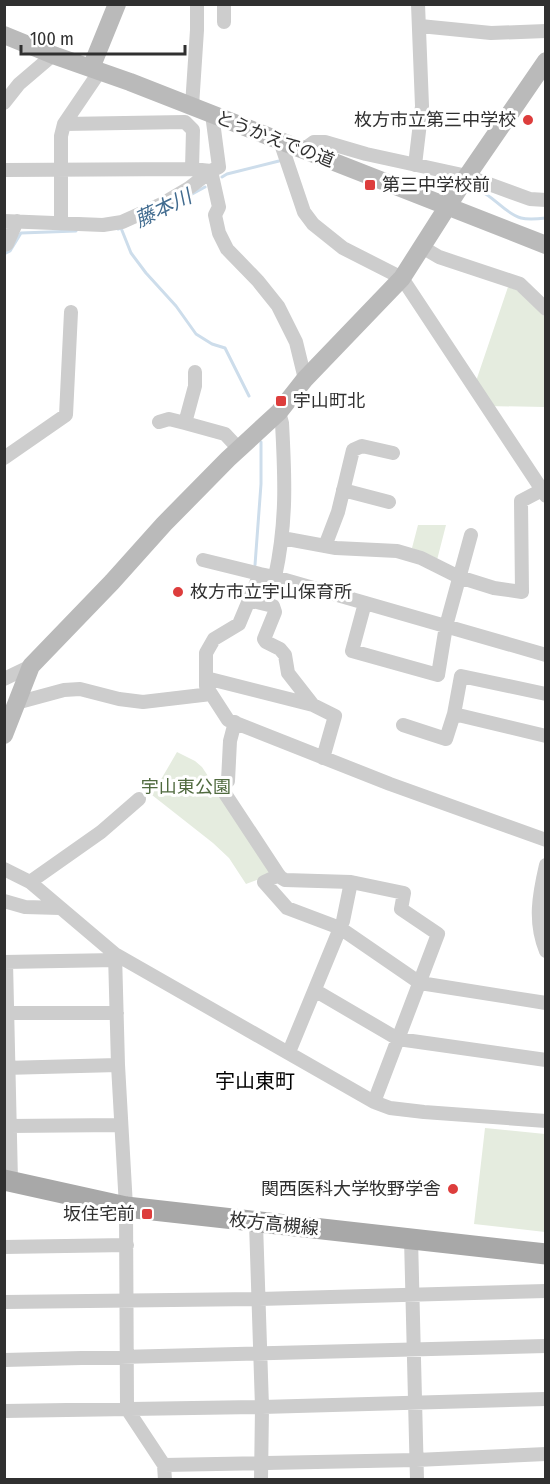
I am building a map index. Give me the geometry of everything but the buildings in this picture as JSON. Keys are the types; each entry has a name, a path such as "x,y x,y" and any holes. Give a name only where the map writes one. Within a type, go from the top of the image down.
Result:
{"main road":[{"name":"枚方高槻線","path":"8,1180 126,1207 546,1254"}],"street":[{"path":"61,223 61,136 64,124 96,70 117,4"},
{"path":"192,106 197,4"},
{"path":"224,4 224,22"},
{"path":"415,165 422,106 418,4"},
{"path":"420,26 490,33 546,31"},
{"name":"とうかえでの道","path":"4,35 546,245"},
{"path":"4,103 19,84 52,55"},
{"path":"4,679 31,666 164,524 279,412 305,379 402,278 467,176 546,61"},
{"path":"4,245 7,244 11,221 103,225 122,222 162,204 189,188 219,167 212,114"},
{"path":"64,124 185,122 193,130 192,169"},
{"path":"280,141 304,212 313,224 343,248 402,278 544,493 521,501 522,592 494,588 459,577 421,558 397,551 326,546 282,538"},
{"path":"303,150 314,142 325,142 467,176 530,199 546,200"},
{"path":"4,170 192,169 211,171"},
{"path":"211,171 219,207 215,215 219,233 227,249 278,306 296,342 305,379"},
{"path":"422,247 439,257 520,284 546,309"},
{"path":"4,458 66,415 71,312"},
{"path":"184,423 195,386 195,372"},
{"path":"275,577 282,538 285,498 282,423 279,412"},
{"path":"159,422 169,419 225,435 239,449"},
{"path":"326,546 338,512 353,450 357,446 393,453"},
{"path":"343,490 389,502"},
{"path":"365,603 352,651 438,675 446,626 471,535"},
{"path":"203,560 275,577 546,655"},
{"path":"260,574 239,624 214,639 206,653 206,686 228,720 390,784 546,840"},
{"path":"249,600 273,606 275,612 264,639 285,655 288,673 313,705"},
{"path":"4,735 31,666"},
{"path":"403,725 446,739 454,714 461,676 546,694"},
{"path":"206,678 313,705 335,716 323,758"},
{"path":"16,703 64,690 80,689 119,699 143,702 211,694"},
{"path":"454,714 546,736"},
{"path":"235,722 230,741 228,781 220,786 279,874 285,880 351,882 404,893 401,909 438,934 374,1102"},
{"path":"30,882 101,832 140,800"},
{"path":"546,865 538,898 537,922 546,951"},
{"path":"4,869 30,882 116,957 289,1052 374,1102 390,1108 413,1111 546,1121"},
{"path":"279,874 264,882 287,908 340,927 420,983 546,1003"},
{"path":"289,1052 343,921 351,882"},
{"path":"4,901 26,907 60,908"},
{"path":"8,1180 5,962 116,957"},
{"path":"116,957 118,1065 127,1245 127,1409 164,1472 261,1462 416,1460 546,1454"},
{"path":"316,991 398,1039 546,1060"},
{"path":"7,1013 117,1012"},
{"path":"6,1068 118,1065"},
{"path":"9,1126 121,1125"},
{"path":"256,1222 262,1407 261,1479"},
{"path":"411,1238 417,1479"},
{"path":"4,1248 127,1245"},
{"path":"4,1302 259,1299 546,1291"},
{"path":"4,1360 546,1346"},
{"path":"4,1410 546,1400"}],"green space":[{"path":"508,287 517,290 545,317 545,407 486,406 474,387"},
{"path":"418,525 446,525 437,560 412,548"},
{"name":"宇山東公園","path":"177,752 202,767 273,874 246,884 229,858 152,795"},
{"path":"485,1128 545,1134 545,1232 474,1224"}],"waterway":[{"name":"藤本川","path":"222,177 279,161"},
{"name":"藤本川","path":"183,199 205,187"},
{"path":"471,189 491,197 521,218 546,218"},
{"path":"118,229 121,228 131,253 176,306 196,334 212,344 225,348 249,396"},
{"path":"4,254 10,251 21,233 76,231"},
{"path":"255,565 261,484 261,442"}],"place":[{"name":"枚方市立第三中学校","path":"528,120"},
{"name":"第三中学校前","path":"370,185"},
{"name":"宇山町北","path":"281,401"},
{"name":"枚方市立宇山保育所","path":"178,592"},
{"name":"関西医科大学牧野学舎","path":"453,1189"},
{"name":"坂住宅前","path":"147,1214"}],"district":[{"name":"宇山東町","path":"255,1081"}]}
